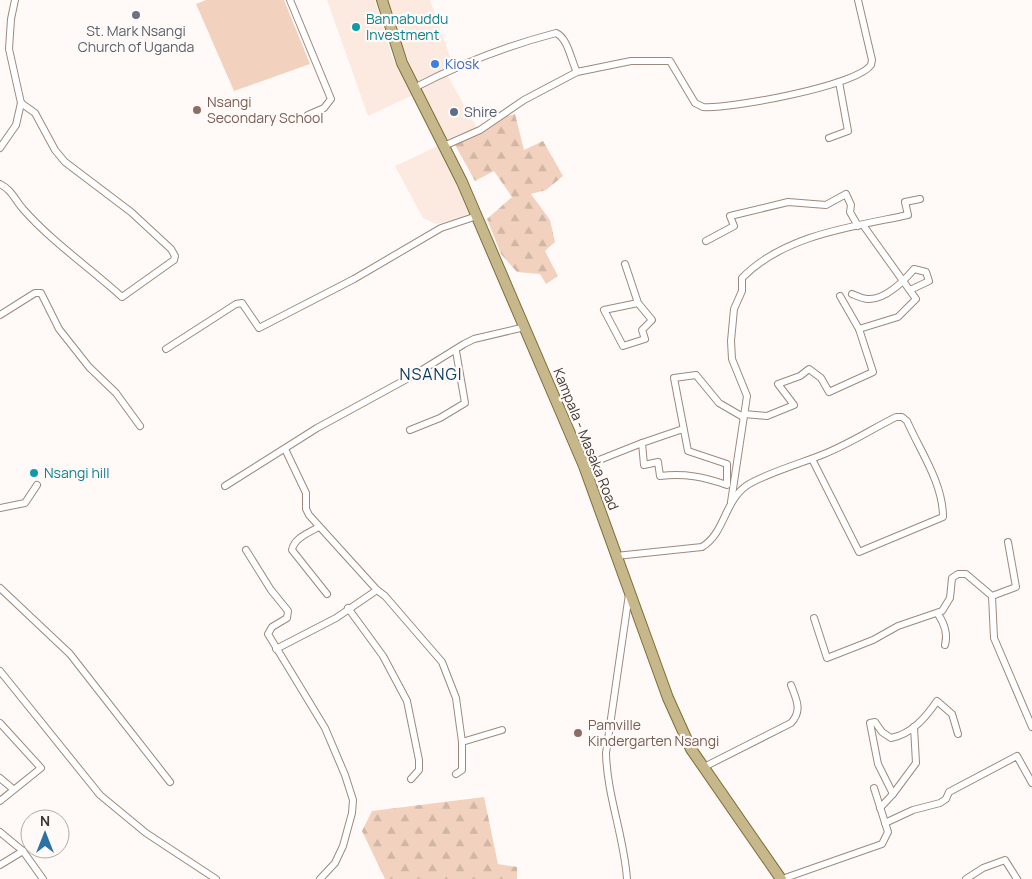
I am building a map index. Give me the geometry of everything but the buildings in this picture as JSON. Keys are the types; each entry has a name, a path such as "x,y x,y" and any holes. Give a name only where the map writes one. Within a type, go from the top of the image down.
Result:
{"main road":[{"name":"Kampala - Masaka Road","path":"382,0 402,63 446,145 584,466 668,698 691,749 782,879"}],"street":[{"path":"0,148 16,125 21,103 9,49 11,19 15,0"},
{"path":"290,0 331,99 331,102 324,108 308,115"},
{"path":"446,145 480,130 531,96 577,72 631,61 670,61 695,103 709,107 785,96 839,82 869,68 872,60 858,0"},
{"path":"414,88 466,62 556,33 563,39 577,72"},
{"path":"829,138 848,131 839,82"},
{"path":"0,184 9,189 23,209 73,256 122,297 174,260 175,256 172,249 131,212 65,162 55,150 34,113 21,103"},
{"path":"706,241 734,226 730,216 788,202 826,205 846,194 851,205 850,212 919,301 898,316 859,329"},
{"path":"730,506 746,396 732,359 731,341 734,309 742,291 742,278 754,265 777,250 835,231 908,215 905,202 920,200"},
{"path":"166,349 236,304 242,303 259,328 354,279 441,228 477,216"},
{"path":"625,264 638,303 652,320 642,330 645,340 623,346 604,310 638,303"},
{"path":"852,294 869,299 879,296 904,281 914,269 926,272 929,281 910,290"},
{"path":"0,315 35,292 40,293 59,329 88,367 116,393 140,426"},
{"path":"642,443 644,466 658,462 660,476 680,473 703,477 727,485 728,464 688,451 674,378 696,376 719,403 744,416 767,416 794,405 778,384 800,376 809,369 821,378 829,392 873,372 859,329 840,296"},
{"path":"226,486 362,402 456,351 474,339 525,328"},
{"path":"410,430 440,418 465,403 456,351"},
{"path":"616,556 702,547 712,540 730,506 748,484 812,459 896,417 902,417 907,421 931,470 943,509 943,516 859,552 812,459"},
{"path":"584,466 683,429"},
{"path":"285,449 307,498 306,509 319,528 377,590 385,596 442,662 456,698 462,742 462,770 456,774"},
{"path":"0,508 25,503 37,485"},
{"path":"319,528 298,540 293,545 292,550 327,594"},
{"path":"992,596 1016,587 1008,542"},
{"path":"246,550 289,614 287,618 269,630 268,634 302,687 325,728 345,775 353,800 352,813 344,846 335,863 320,879"},
{"path":"814,618 826,658 873,640 898,626 938,614 947,605 952,578 958,574 966,574 992,596 994,638 1032,727"},
{"path":"0,588 70,654 170,782"},
{"path":"276,649 336,618 377,590"},
{"path":"627,879 626,862 607,776 606,753 629,592"},
{"path":"348,608 383,656 407,701 419,760 419,770 411,779"},
{"path":"938,614 943,621 947,638 945,645"},
{"path":"0,671 100,795 146,833 216,879"},
{"path":"704,767 791,723 798,715 799,707 790,685"},
{"path":"894,794 878,764 870,723 875,722 882,732 891,738 900,736 924,720 937,701 952,714 958,734"},
{"path":"0,723 41,768 0,801"},
{"path":"880,808 894,794 916,763 914,727"},
{"path":"462,742 502,730"},
{"path":"885,823 912,810 940,803 946,799 950,792 1017,756 1032,784"},
{"path":"0,778 13,789"},
{"path":"782,879 819,864 874,848 886,839 888,832 874,788"},
{"path":"0,832 20,849"},
{"path":"0,865 20,853"},
{"path":"29,859 43,879"},
{"path":"966,879 983,868 1005,860 1017,879"}],"shaded area":[{"path":"327,0 375,0 392,57 413,95 368,116"},
{"path":"387,0 430,0 454,68 446,73 477,128 446,140 418,84 396,31"},
{"path":"440,145 470,216 436,224 423,218 395,166"}],"green space":[{"path":"206,0 284,0 310,64 234,91 196,4"},
{"path":"515,114 524,150 543,141 563,176 546,190 531,194 550,220 555,242 545,251 558,276 546,284 540,274 517,272 501,254 487,219 512,197 494,171 475,181 454,143 492,120"},
{"path":"484,797 498,864 517,867 517,879 385,879 362,831 372,811"}],"place":[{"name":"St. Mark Nsangi Church of Uganda","path":"136,15"},
{"name":"Bannabuddu Investment","path":"356,27"},
{"name":"Kiosk","path":"435,64"},
{"name":"Nsangi Secondary School","path":"197,110"},
{"name":"Shire","path":"454,112"},
{"name":"Nsangi hill","path":"34,473"},
{"name":"Pamville Kindergarten Nsangi","path":"578,733"}],"district":[{"name":"NSANGI","path":"431,374"}]}
